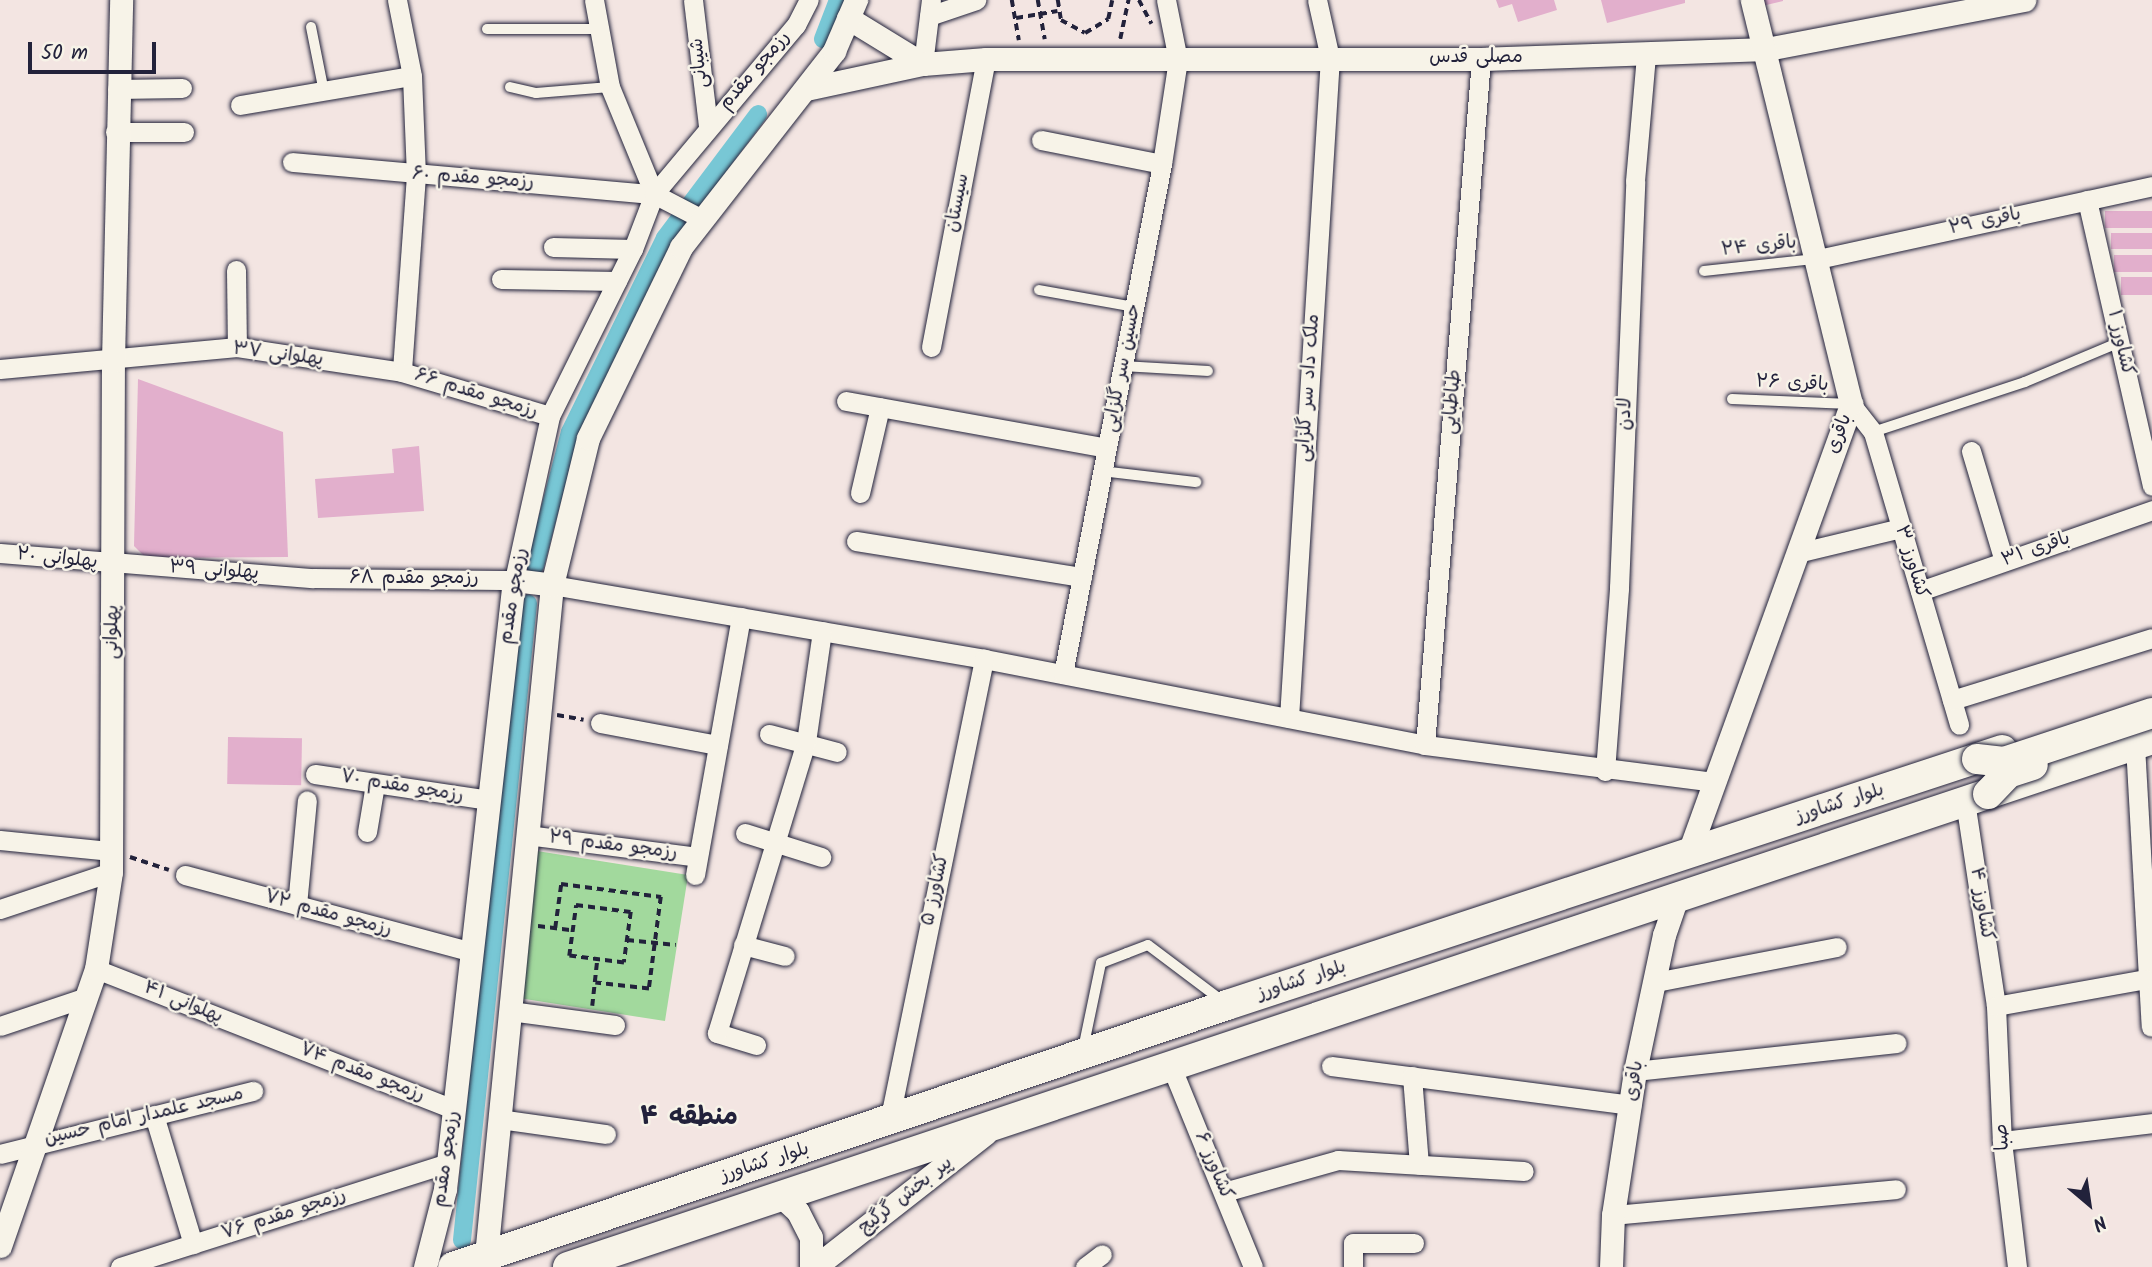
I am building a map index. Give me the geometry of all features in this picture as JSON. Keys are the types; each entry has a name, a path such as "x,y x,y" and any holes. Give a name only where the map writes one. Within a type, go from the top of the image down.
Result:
{"main road":[{"name":"بلوار کشاورز","path":"453,1267 1082,1058 1227,1005 2152,700"},
{"path":"1977,759 2004,762 2152,713"},
{"path":"1976,798 2008,773 2146,737"},
{"name":"بلوار کشاورز","path":"568,1267 1976,798"}],"street":[{"name":"پهلوانی","path":"0,1246 96,969 111,862 115,132 121,0"},
{"path":"397,0 412,76 416,175 402,372"},
{"path":"594,0 602,29 610,88 660,197 698,216"},
{"name":"شیبانی","path":"693,0 708,126"},
{"name":"رزمجو مقدم","path":"425,1267 448,1163 514,580 550,416 660,197 708,126 796,25 809,0"},
{"path":"923,64 930,8 975,0"},
{"path":"1166,0 1178,60"},
{"name":"ملک داد سر گلزایی","path":"1289,718 1329,58 1318,0"},
{"name":"باقری","path":"1688,855 1851,404 1767,49 1752,0"},
{"name":"مصلی قدس","path":"806,89 923,64 986,59 1482,59 1646,56 1767,49 2024,0"},
{"path":"852,9 923,64"},
{"name":"رزمجو مقدم","path":"486,1256 552,585 587,438 698,216 806,89 834,51 852,9"},
{"name":"لادن","path":"1605,771 1619,588 1635,181 1646,56"},
{"name":"سیستان","path":"931,347 986,59"},
{"name":"طباطبایی","path":"1425,745 1482,59"},
{"name":"حسین سر گلزایی","path":"1063,674 1162,164 1178,60"},
{"path":"240,105 324,93 412,76"},
{"path":"117,89 182,88"},
{"path":"115,132 184,132"},
{"path":"1041,140 1162,164"},
{"name":"رزمجو مقدم ۶۰","path":"292,162 660,197"},
{"name":"باقری ۲۹","path":"1818,259 2152,186"},
{"name":"کشاورز ۱","path":"2087,200 2152,486"},
{"path":"553,247 633,249"},
{"path":"236,270 237,347"},
{"path":"501,279 617,281"},
{"name":"پهلوانی ۳۷","path":"0,369 113,361 237,347 402,372"},
{"name":"رزمجو مقدم ۶۶","path":"402,372 550,416"},
{"path":"846,401 1107,448"},
{"name":"کشاورز ۳","path":"1851,404 1873,432 1959,725"},
{"path":"860,493 880,407"},
{"path":"1971,451 2004,561"},
{"name":"باقری ۳۱","path":"1920,591 2152,510"},
{"path":"1797,554 1901,527"},
{"path":"856,541 1082,578"},
{"name":"پهلوانی ۲۰","path":"0,553 114,564"},
{"name":"پهلوانی ۳۹","path":"114,564 313,578"},
{"name":"رزمجو مقدم ۶۸","path":"313,578 514,580"},
{"path":"514,580 984,659 1425,745 1605,771 1714,782"},
{"path":"600,723 718,745 741,617"},
{"path":"756,1045 716,1033 806,743 822,631"},
{"path":"1952,700 2152,638"},
{"name":"کشاورز ۵","path":"889,1122 984,659"},
{"path":"769,734 837,752"},
{"path":"2146,737 2146,979 2151,1027"},
{"name":"رزمجو مقدم ۲۹","path":"527,835 697,866 718,745"},
{"name":"رزمجو مقدم ۷۰","path":"315,774 489,800"},
{"path":"367,832 375,784"},
{"name":"کشاورز ۴","path":"1976,798 1996,1006"},
{"path":"296,905 307,800"},
{"path":"745,833 821,857"},
{"path":"0,840 111,862"},
{"path":"0,909 111,862"},
{"name":"رزمجو مقدم ۷۲","path":"185,875 472,952"},
{"name":"باقری","path":"1611,1267 1614,1215 1635,1071 1654,982 1677,898"},
{"path":"743,945 785,956"},
{"path":"1654,982 1837,947"},
{"name":"پهلوانی ۴۱","path":"96,969 270,1038"},
{"path":"1996,1006 2146,979"},
{"path":"0,1026 86,997"},
{"name":"صبا","path":"1996,1006 2002,1141 2017,1267"},
{"path":"510,1011 615,1025"},
{"name":"رزمجو مقدم ۷۴","path":"270,1038 454,1109"},
{"path":"1635,1071 1897,1043"},
{"name":"کشاورز ۶","path":"1171,1066 1253,1267"},
{"path":"1331,1066 1631,1105"},
{"path":"1412,1076 1419,1165"},
{"name":"مسجد علمدار امام حسین","path":"0,1154 253,1091"},
{"path":"154,1115 192,1244"},
{"path":"499,1119 606,1134"},
{"path":"2002,1141 2152,1123"},
{"name":"پیر بخش گرگیج","path":"813,1267 997,1125"},
{"path":"1224,1192 1338,1160 1524,1171"},
{"name":"رزمجو مقدم ۷۶","path":"120,1267 448,1163"},
{"path":"1614,1215 1896,1189"},
{"name":"پیر بخش گرگیج","path":"781,1196 798,1212 811,1237 813,1267"},
{"path":"1353,1267 1353,1243 1414,1243"},
{"path":"1085,1267 1102,1254"}],"lane":[{"path":"311,27 324,93"},
{"path":"487,29 602,29"},
{"path":"510,87 536,93 610,88"},
{"name":"باقری ۲۴","path":"1704,271 1818,259"},
{"path":"1039,290 1135,307"},
{"path":"1873,432 2025,382 2120,342"},
{"path":"1123,366 1208,371"},
{"name":"باقری ۲۶","path":"1732,398 1851,404"},
{"path":"1102,471 1196,482"},
{"path":"1082,1058 1101,963 1149,945 1227,1005"}],"path":[{"path":"1012,0 1022,59"},
{"path":"1038,0 1050,59"},
{"path":"1058,0 1058,11 1076,32 1094,32 1108,19 1112,1 1119,0"},
{"path":"1116,60 1128,0"},
{"path":"1016,19 1058,11"},
{"path":"539,712 600,723"},
{"path":"111,862 185,875"},
{"path":"572,930 555,928 561,884 661,897 649,989 595,983"},
{"path":"576,905 631,912 624,963 569,956 572,930 576,905"},
{"path":"627,940 676,944"},
{"path":"590,1022 597,960"}],"green space":[{"path":"537,851 688,875 665,1021 514,997"}],"building":[{"path":"1496,0 1554,0 1557,10 1518,22 1512,4 1499,8"},
{"path":"1601,0 1685,0 1685,3 1607,23"},
{"path":"1761,0 1783,0 1783,1 1762,6"},
{"path":"2105,211 2152,211 2152,228 2105,228"},
{"path":"2111,233 2152,233 2152,249 2111,249"},
{"path":"2114,255 2152,255 2152,272 2114,272"},
{"path":"2121,277 2152,277 2152,295 2121,295"},
{"path":"138,379 283,432 288,557 146,558 134,546"},
{"path":"419,446 424,511 318,518 315,479 394,473 392,449"},
{"path":"228,737 302,738 301,785 227,784"}],"waterway":[{"path":"823,39 838,0"},
{"path":"535,566 570,432 665,238 758,114"},
{"path":"462,1240 528,603"}],"district":[{"name":"منطقه ۴","path":"689,1118"}]}
